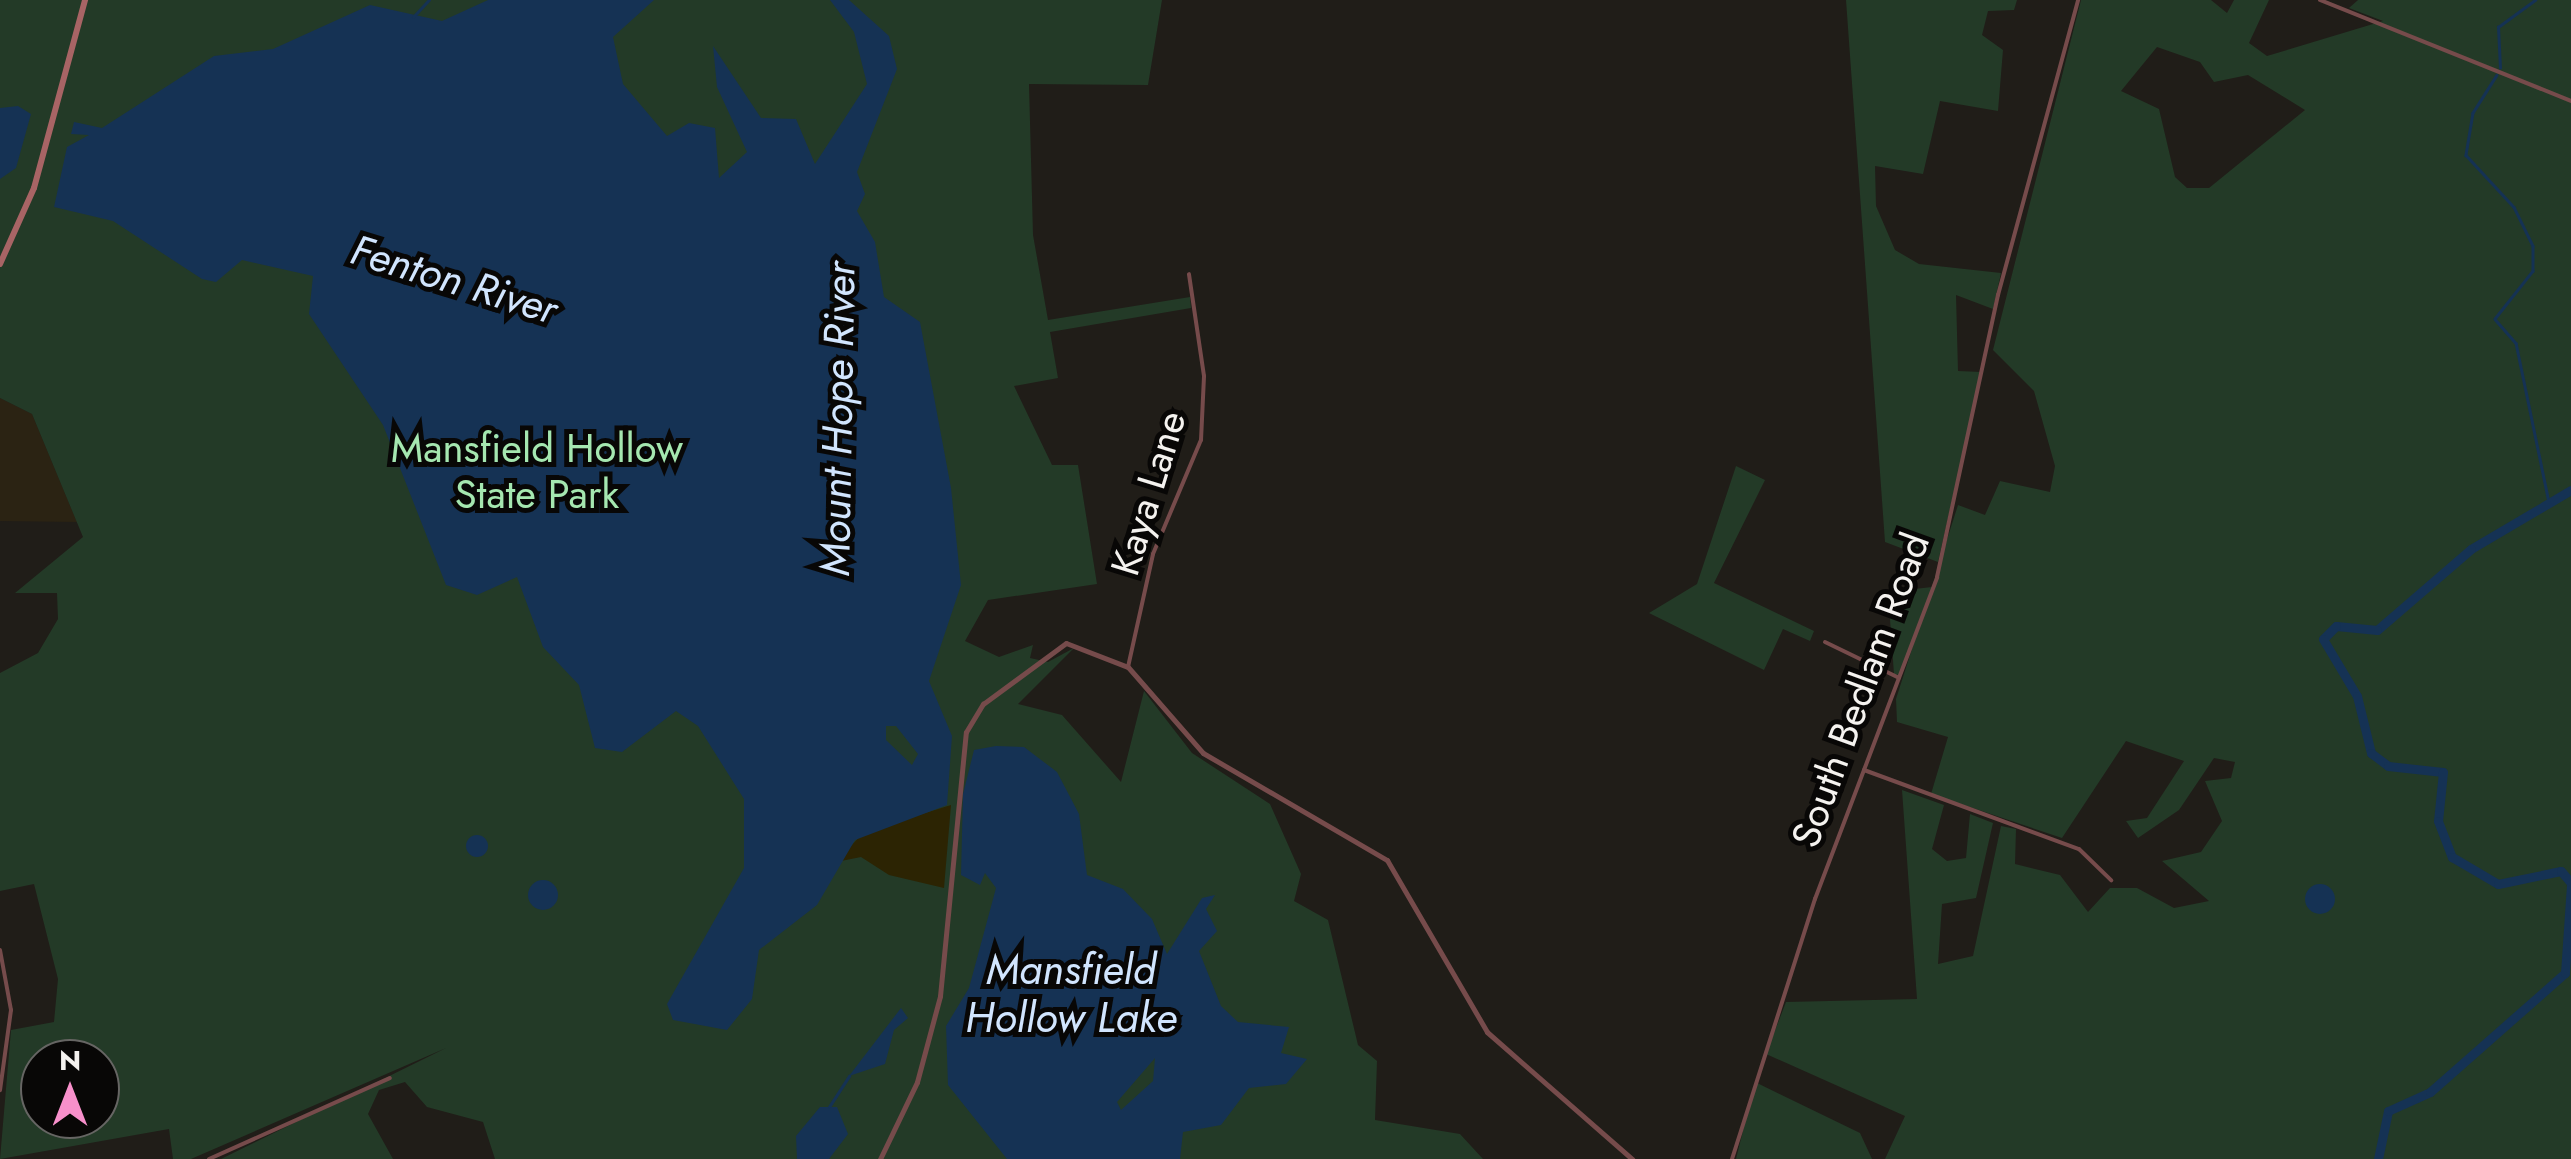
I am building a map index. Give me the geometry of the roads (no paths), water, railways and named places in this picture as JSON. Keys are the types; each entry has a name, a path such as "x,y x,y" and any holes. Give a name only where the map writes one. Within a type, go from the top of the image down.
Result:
{"main road":[{"path":"0,264 34,188 85,0"}],"street":[{"name":"South Bedlam Road","path":"1732,1159 1864,770 1937,576 1998,294 2078,0"},
{"path":"2320,0 2571,100"},
{"name":"Kaya Lane","path":"1128,667 1154,554 1201,440 1204,376 1189,274"},
{"path":"1825,642 1899,678"},
{"path":"880,1159 917,1082 938,1006 964,738 983,704 1054,648 1080,644 1128,667 1203,753 1387,860 1488,1032 1632,1159"},
{"path":"1864,770 2079,849 2111,880"},
{"path":"0,950 12,1010 0,1090"},
{"path":"209,1159 390,1078"}],"water":[{"path":"488,0 654,0 613,37 623,84 667,136 689,123 715,128 719,178 747,152 717,87 713,46 761,118 796,119 815,164 867,84 854,32 830,0 849,0 889,36 897,69 857,172 865,194 857,211 875,242 884,297 920,322 951,488 961,585 929,681 952,736 947,805 855,840 817,905 759,950 752,999 727,1030 673,1020 667,1004 744,868 744,799 698,726 676,711 622,752 595,748 579,685 543,647 517,577 477,595 446,585 383,425 309,314 313,276 242,260 216,282 202,279 113,221 54,207 67,147 89,135 71,134 74,122 102,128 214,56 273,49 370,5 442,21","holes":["886,726 896,726 918,754 912,765 886,740"]},
{"path":"18,106 31,114 16,168 0,179 0,108"},
{"name":"Mansfield Hollow Lake","path":"1024,747 1057,772 1079,814 1087,875 1123,889 1152,919 1167,954 1202,898 1215,895 1206,909 1217,931 1199,951 1221,1006 1238,1022 1289,1027 1281,1053 1307,1059 1286,1084 1249,1088 1221,1125 1183,1132 1180,1159 1007,1159 948,1085 946,1026 969,988 996,888 985,873 980,885 961,875 963,794 974,750","holes":["1155,1058 1153,1081 1121,1110 1117,1102"]},
{"path":"477,835 485,838 485,854 477,857 469,854 466,846 469,838"},
{"path":"543,880 554,884 558,895 554,906 543,910 532,906 528,895 532,884"},
{"path":"2320,884 2334,893 2335,899 2326,913 2320,914 2306,905 2305,899 2314,885"},
{"path":"901,1008 908,1018 894,1030 885,1064 849,1076"},
{"path":"820,1107 837,1107 848,1134 829,1159 797,1159 796,1136"}],"waterway":[{"path":"413,17 429,0"},
{"path":"2500,68 2498,27 2535,0"},
{"path":"2497,75 2473,113 2466,155 2514,207 2533,246 2533,271 2495,319 2516,343 2549,503"},
{"path":"2571,490 2471,549 2377,630 2336,626 2323,639 2357,696 2371,753 2388,766 2443,772 2438,821 2452,857 2498,884 2561,871 2571,883"},
{"path":"2378,1159 2388,1111 2430,1092 2565,973 2571,884"},
{"path":"829,1107 849,1076"}],"water label":[{"name":"Fenton River","path":"454,280"},
{"name":"Mount Hope River","path":"838,419"}],"park label":[{"name":"Mansfield Hollow State Park","path":"537,471"}]}
